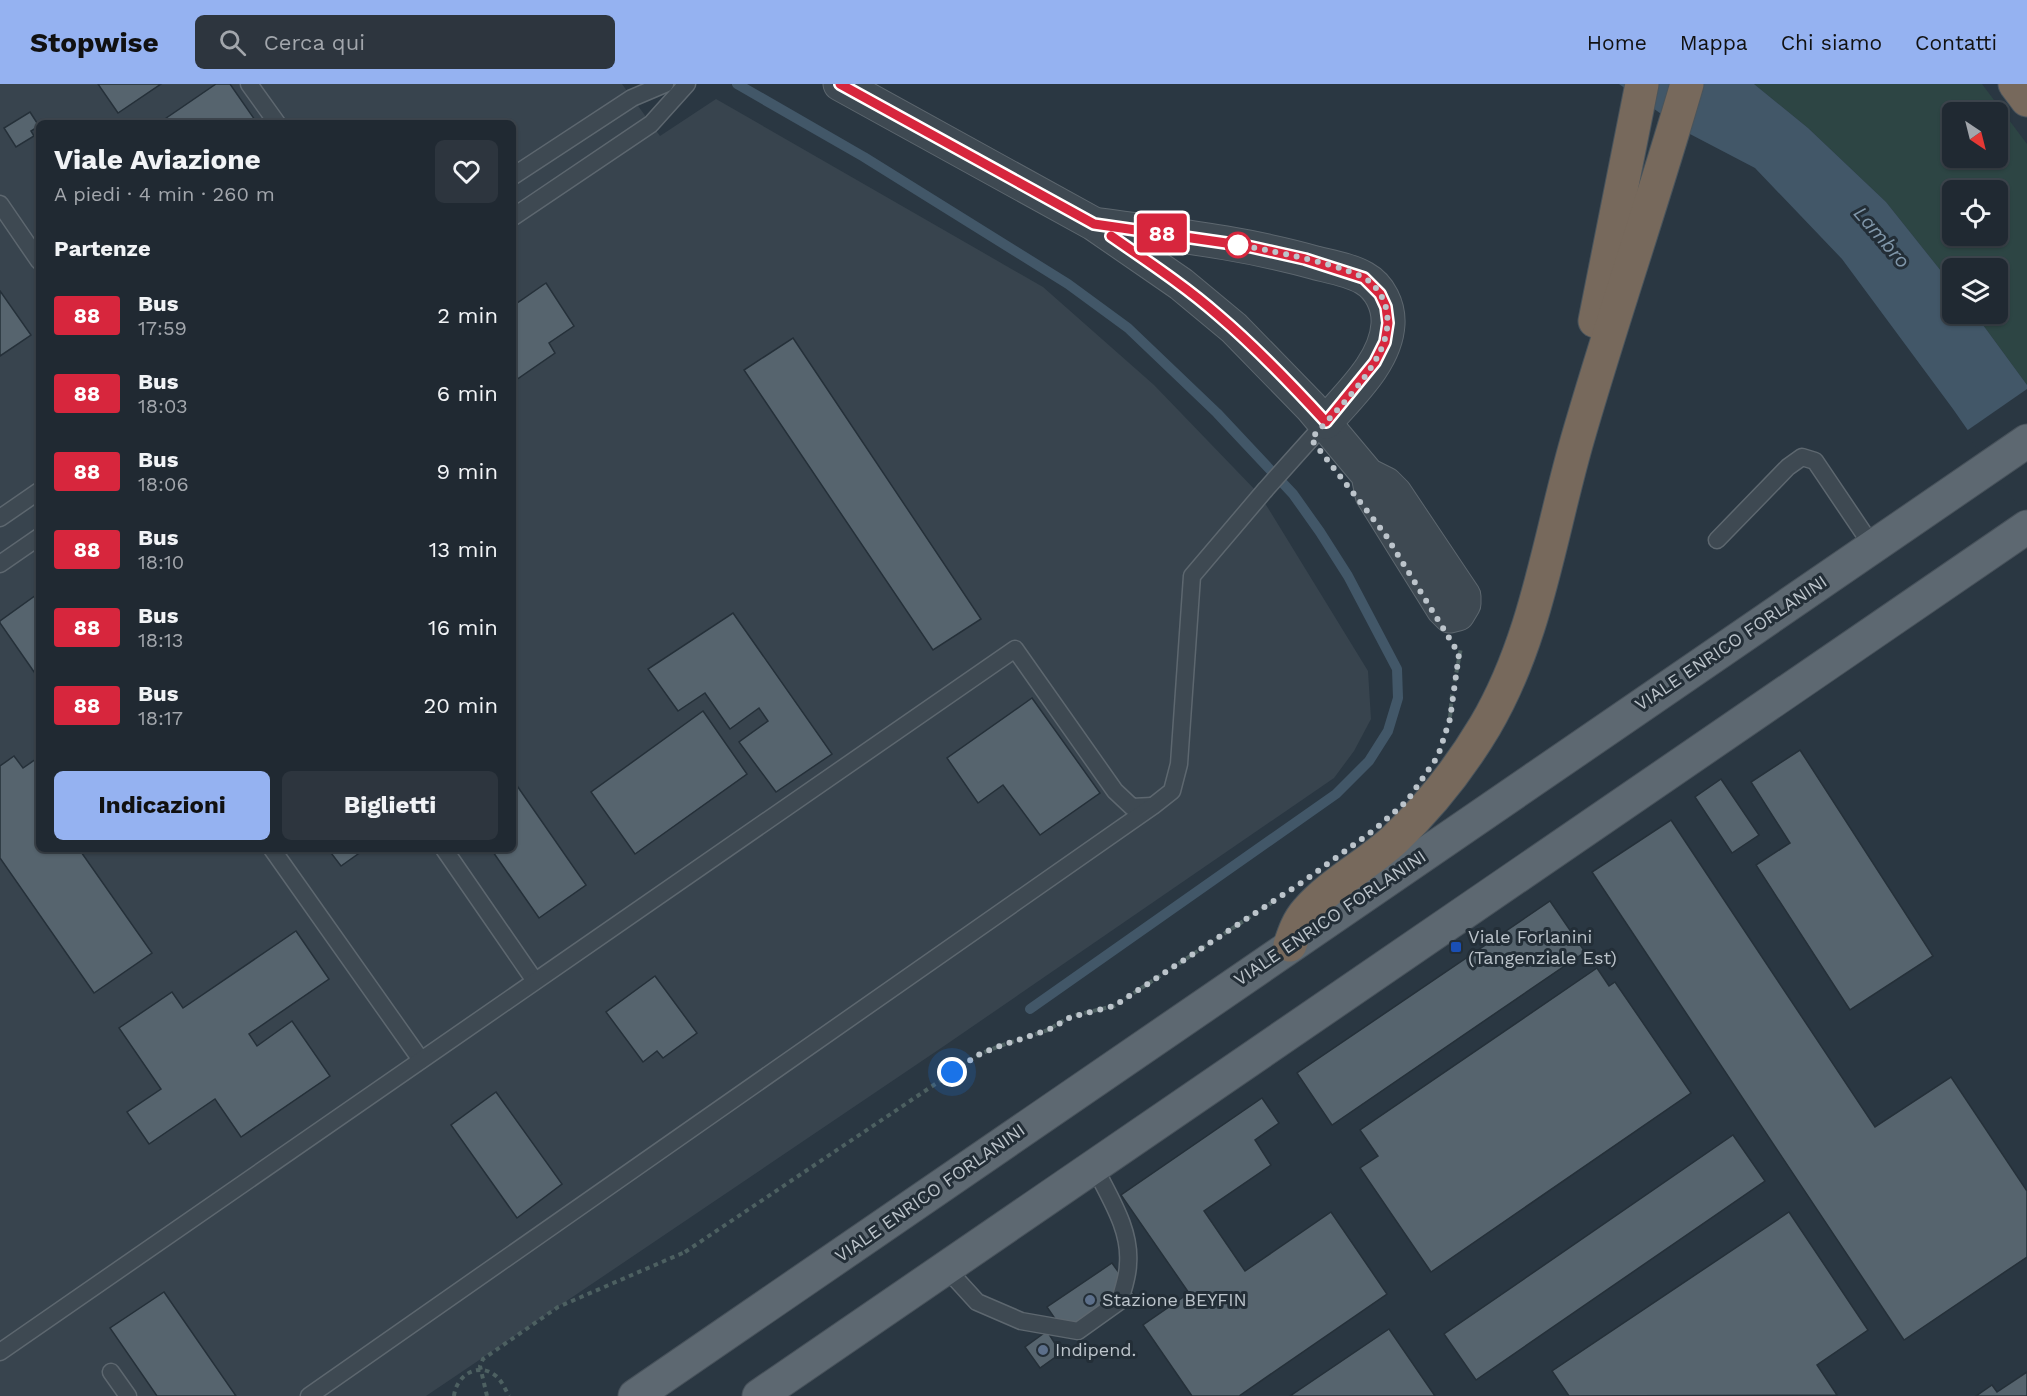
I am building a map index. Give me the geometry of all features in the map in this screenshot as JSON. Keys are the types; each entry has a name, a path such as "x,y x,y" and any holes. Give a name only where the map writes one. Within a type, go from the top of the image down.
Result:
{"highway":[{"path":"1578,436 1592,334 1641,84"},
{"path":"1290,945 1296,927 1313,904 1381,851 1420,815 1450,780 1485,726 1507,686 1528,629 1578,436 1687,84"},
{"path":"2015,84 2027,100"}],"main road":[{"name":"VIALE ENRICO FORLANINI","path":"634,1396 2027,441"},
{"path":"759,1396 2026,528"}],"street":[{"path":"840,84 1094,224 1181,284 1268,361 1326,422 1368,475"},
{"path":"1094,224 1247,246 1353,273 1370,282 1380,294 1386,307 1388,323 1385,342 1375,362 1326,422"},
{"path":"766,1396 791,1374"}],"lane":[{"path":"249,84 275,120"},
{"path":"516,174 632,98 665,84"},
{"path":"516,215 651,124 687,84"},
{"path":"0,204 36,257"},
{"path":"309,1396 1172,791 1179,764 1192,576 1326,422"},
{"path":"1717,540 1788,467 1802,457 1815,461 1873,547"},
{"path":"0,518 36,493"},
{"path":"0,564 36,539"},
{"path":"0,1352 1015,649 1115,791 1132,807 1153,806"},
{"path":"274,852 421,1060"},
{"path":"446,852 535,981"},
{"path":"946,1268 977,1302 1021,1321 1078,1331 1120,1301 1128,1265 1128,1244 1121,1222 1094,1166"},
{"path":"111,1372 128,1396"}],"path":[{"path":"1450,719 1459,654 1453,645"},
{"path":"487,1396 480,1366 483,1359 558,1307 685,1252 980,1054 1048,1030 1071,1017 1114,1006 1274,901"},
{"path":"454,1396 459,1381 469,1372 487,1371 501,1382 509,1396"}],"shaded area":[{"path":"0,84 622,84 660,136 716,99 1043,287 1154,385 1260,495 1368,671 1371,719 1354,751 1334,778 947,1044 426,1396 0,1396"}],"green space":[{"path":"1754,84 1982,84 1996,102 1942,102 1942,168 2008,168 2008,119 2027,144 2027,385 1982,324 2008,324 2008,258 1942,258 1942,272 1886,202 1808,128"}],"water":[{"name":"Lambro","path":"1619,84 1754,84 1808,128 1886,202 1942,272 1942,324 1982,324 2027,385 2027,515 1953,409 1842,259 1755,168 1688,133"}],"pier":[{"path":"2027,389 2027,518 1965,432"}],"building":[{"path":"98,84 161,84 118,113"},
{"path":"216,84 230,84 255,120 163,120"},
{"path":"30,112 36,121 36,128 31,131 34,136 16,147 4,128"},
{"path":"546,283 574,326 549,343 555,353 516,380 516,304"},
{"path":"0,291 31,335 0,356"},
{"path":"793,338 981,619 933,650 744,370"},
{"path":"36,595 36,675 0,623"},
{"path":"733,613 832,754 776,792 739,742 768,721 759,708 730,729 705,693 678,711 648,669"},
{"path":"1032,698 1100,793 1040,835 1003,785 978,803 947,758"},
{"path":"703,711 747,774 635,854 591,792"},
{"path":"1800,750 1933,956 1850,1010 1756,865 1790,843 1751,782"},
{"path":"14,756 23,768 36,759 36,852 81,852 152,953 94,993 0,858 0,766"},
{"path":"1721,779 1759,835 1732,853 1695,797"},
{"path":"516,784 586,885 539,918 493,852 516,852"},
{"path":"1671,820 1875,1127 1951,1077 2027,1191 2027,1257 1904,1340 1592,872"},
{"path":"330,852 361,852 341,866"},
{"path":"1550,901 1585,952 1332,1125 1297,1073"},
{"path":"296,931 329,979 249,1034 257,1046 292,1021 330,1076 241,1137 215,1099 149,1144 127,1112 161,1089 119,1028 172,992 183,1008"},
{"path":"1597,968 1609,986 1615,982 1691,1093 1431,1272 1360,1168 1378,1156 1360,1130"},
{"path":"655,976 697,1033 663,1058 657,1051 643,1062 606,1012"},
{"path":"496,1092 562,1184 517,1218 451,1125"},
{"path":"1262,1098 1279,1123 1255,1140 1271,1165 1204,1211 1245,1271 1331,1212 1387,1294 1239,1396 1192,1396 1143,1325 1189,1293 1121,1195"},
{"path":"1733,1135 1765,1181 1476,1380 1444,1334"},
{"path":"1789,1212 1868,1330 1817,1365 1837,1395 1569,1396 1552,1371"},
{"name":"Stazione BEYFIN","path":"1112,1263 1134,1294 1068,1338 1047,1307"},
{"path":"164,1292 236,1396 157,1396 110,1328"},
{"path":"1389,1329 1435,1396 1290,1396"},
{"name":"Indipend.","path":"1047,1331 1061,1353 1040,1368 1025,1347"},
{"path":"2027,1372 2027,1396 1976,1396 1992,1385 1997,1392"}],"waterway":[{"path":"737,84 864,157 1068,284 1128,328 1217,413 1293,494 1348,576 1397,669 1398,698 1388,731 1369,761 1336,794 1030,1009"}],"bus line":[{"name":"88","path":"840,84 1094,224 1247,246 1305,259 1364,278 1380,294 1386,307 1388,323 1385,342 1375,362 1326,422 1234,328 1181,284 1111,236"}],"place":[{"name":"Viale Forlanini (Tangenziale Est)","path":"1456,947"},
{"name":"Stazione BEYFIN","path":"1090,1300"},
{"name":"Indipend.","path":"1043,1350"}],"route":[{"path":"952,1072 980,1054 997,1047 1048,1030 1071,1017 1114,1006 1304,881 1374,830 1407,801 1438,756 1450,719 1459,654 1385,534 1311,439 1375,362 1385,342 1387,332 1388,315 1384,301 1370,282 1353,273 1305,259 1238,245"}]}
